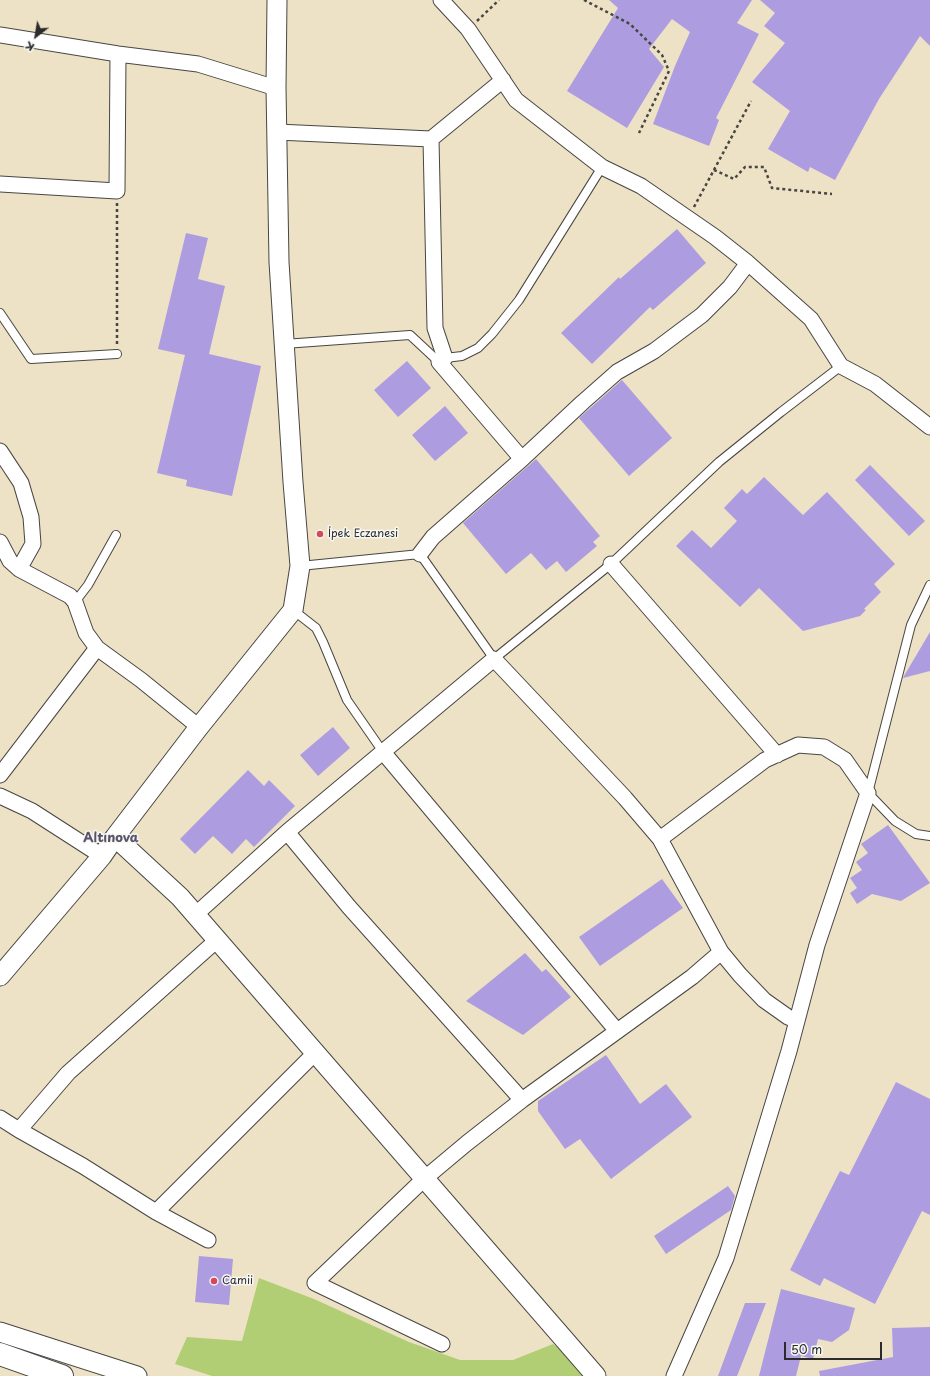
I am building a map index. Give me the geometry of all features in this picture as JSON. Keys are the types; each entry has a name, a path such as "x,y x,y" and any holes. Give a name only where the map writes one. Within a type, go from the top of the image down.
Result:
{"main road":[{"path":"0,1354 62,1376"}],"street":[{"path":"0,976 102,856 198,727 293,610 300,566 279,262 276,88 277,0"},
{"path":"441,0 468,29 516,100 602,167 641,186 715,237 812,319 841,366 875,384 930,427"},
{"path":"0,35 118,54 198,64 276,88"},
{"path":"0,184 117,191 118,54"},
{"path":"277,132 431,139 502,80"},
{"path":"431,139 435,328 442,360 522,459"},
{"path":"420,554 433,537 522,459 617,372 654,351 702,315 730,287 748,264"},
{"path":"0,451 21,483 31,517 33,544 9,564"},
{"path":"0,542 9,564 70,596 75,602 86,632 97,648 141,680 198,727"},
{"path":"610,564 777,755"},
{"path":"0,775 97,648"},
{"path":"195,914 287,832 494,659 625,798 660,839 721,952 764,1000 788,1017 797,1021"},
{"path":"660,839 765,760 798,745 824,746 846,760 868,793 817,945 787,1058 726,1258 674,1376"},
{"path":"383,752 617,1031"},
{"path":"0,796 32,811 102,856"},
{"path":"287,832 350,907 522,1100"},
{"path":"115,837 180,897 596,1376"},
{"path":"19,1130 68,1072 217,940"},
{"path":"442,1344 315,1282 424,1179 522,1100 692,977 721,952"},
{"path":"156,1212 315,1053"},
{"path":"0,1118 82,1166 156,1212 208,1240"},
{"path":"0,1332 137,1376"}],"lane":[{"path":"284,344 410,335 442,360 462,356 478,348 492,334 519,300 602,167"},
{"path":"0,313 31,359 117,354"},
{"path":"300,566 420,554 494,659 610,564 719,462 841,366"},
{"path":"75,602 88,585 116,535"},
{"path":"930,584 910,625 868,793 895,821 916,834 930,836"},
{"path":"293,610 316,628 324,642 347,700 383,752"}],"path":[{"path":"468,29 499,0"},
{"path":"584,0 630,24 662,55 669,71 639,133"},
{"path":"688,218 751,101"},
{"path":"714,170 734,179 745,166 764,167 772,188 832,194"},
{"path":"117,191 117,354"}],"green space":[{"path":"259,1278 314,1299 409,1342 460,1360 513,1360 553,1344 587,1376 212,1376 175,1364 187,1337 242,1341"}],"building":[{"path":"609,0 752,0 737,23 759,34 716,118 719,120 709,146 653,124 675,66 690,32 672,19 649,49 664,67 627,128 567,91 618,8"},
{"path":"760,0 930,0 930,46 920,36 879,99 835,180 810,167 808,172 768,149 790,111 752,82 785,43 764,26 775,13"},
{"path":"677,229 706,263 653,310 650,307 592,364 561,333 619,277 620,279"},
{"path":"186,233 208,238 198,279 225,286 209,354 261,366 232,496 186,486 187,480 157,473 185,355 158,349"},
{"path":"407,361 431,388 398,417 374,390"},
{"path":"622,380 672,438 629,476 579,418"},
{"path":"445,406 468,433 435,461 412,435"},
{"path":"536,459 600,536 593,542 597,546 566,572 557,561 546,570 531,553 506,574 463,523"},
{"path":"870,465 925,521 909,536 855,480"},
{"path":"764,477 803,515 827,492 895,564 874,584 881,592 864,609 866,610 860,616 803,631 759,588 740,607 676,546 692,530 711,548 737,521 724,508 742,489 747,494"},
{"path":"930,632 930,671 903,678 904,676"},
{"path":"333,727 350,748 318,776 300,755"},
{"path":"248,770 264,786 269,780 295,806 254,847 246,839 232,854 213,836 195,854 180,839"},
{"path":"888,825 930,883 901,901 872,894 857,904 850,893 857,888 850,878 862,870 856,862 868,853 861,844"},
{"path":"662,879 683,908 600,966 579,937"},
{"path":"525,953 542,972 546,969 571,997 523,1035 466,1001"},
{"path":"606,1055 640,1104 666,1084 692,1117 611,1179 580,1139 565,1149 538,1111 538,1101"},
{"path":"896,1082 930,1099 930,1215 922,1211 875,1304 824,1278 820,1286 790,1270 840,1171 849,1175"},
{"path":"728,1186 735,1196 731,1210 666,1254 654,1236"},
{"name":"Camii","path":"199,1256 233,1259 229,1305 195,1302"},
{"path":"781,1289 855,1308 849,1330 832,1342 818,1339 813,1359 801,1356 796,1376 759,1376"},
{"path":"745,1303 766,1303 737,1376 718,1376"},
{"path":"930,1327 930,1376 820,1376 819,1371 893,1357 892,1328"}],"place":[{"name":"İpek Eczanesi","path":"320,534"},
{"name":"Camii","path":"214,1281"}],"district":[{"name":"Altınova","path":"111,838"}]}
